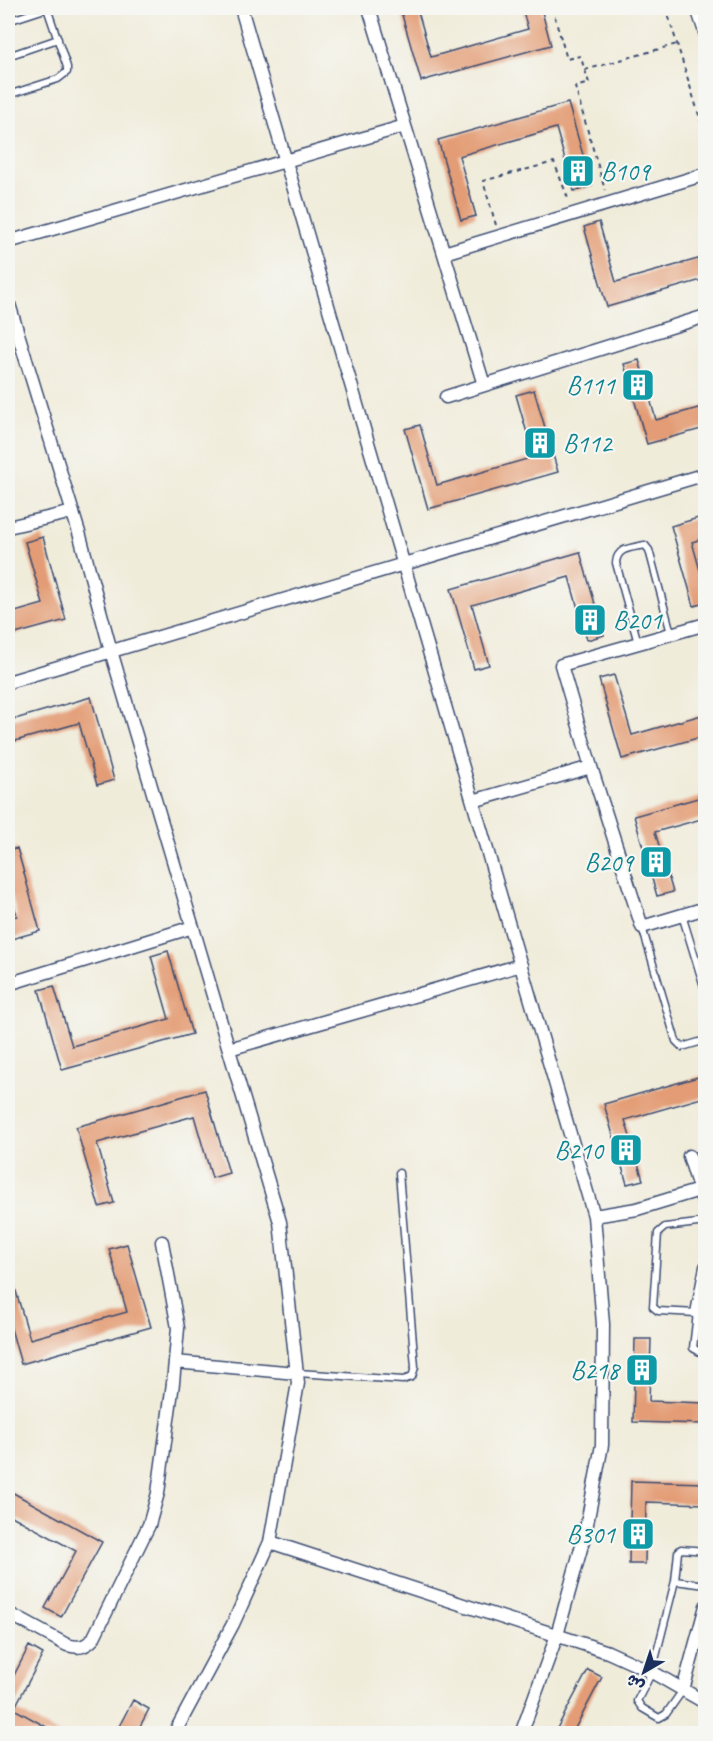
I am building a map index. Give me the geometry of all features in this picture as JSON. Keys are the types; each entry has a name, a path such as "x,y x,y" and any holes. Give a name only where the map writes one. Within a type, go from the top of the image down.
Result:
{"street":[{"path":"241,8 594,1216 603,1324 602,1445 585,1534 557,1635 520,1734"},
{"path":"369,8 484,385"},
{"path":"697,8 705,35"},
{"path":"8,242 405,126"},
{"path":"444,253 705,174"},
{"path":"8,301 73,512 111,651 280,1222 298,1383 270,1542 233,1623 174,1734"},
{"path":"446,397 705,316"},
{"path":"8,682 705,474"},
{"path":"8,527 73,512"},
{"path":"705,624 561,665 642,927 705,908"},
{"path":"473,801 591,767"},
{"path":"8,984 193,927"},
{"path":"229,1049 521,965"},
{"path":"689,1156 703,1189 705,1210"},
{"path":"594,1216 637,1209 703,1189"},
{"path":"8,1613 67,1645 78,1648 86,1646 93,1639 148,1525 158,1494 178,1328 162,1242"},
{"path":"701,1313 705,1267"},
{"path":"175,1362 296,1372"},
{"path":"270,1542 608,1652 652,1672 705,1703"},
{"path":"683,1690 705,1606"}],"lane":[{"path":"8,21 48,8 67,67 67,72 63,76 8,95"},
{"path":"8,56 58,39"},
{"path":"638,643 616,562 620,551 645,545 649,550 672,634"},
{"path":"682,915 705,993"},
{"path":"642,927 676,1041 682,1047 705,1040"},
{"path":"296,1372 403,1380 412,1377 416,1367 399,1173"},
{"path":"705,1222 665,1227 658,1233 653,1307 658,1311 701,1313 693,1348 705,1352"},
{"path":"683,1690 666,1714 659,1718 642,1708 637,1701 652,1672 675,1581 678,1552 681,1549 705,1551"},
{"path":"675,1581 705,1585"}],"path":[{"path":"552,8 567,59 580,56 589,83 575,87 605,191"},
{"path":"666,8 705,138"},
{"path":"585,70 677,44"},
{"path":"499,236 483,181 554,162 568,202 577,199"}],"building":[{"path":"400,8 417,8 431,57 528,29 522,8 541,8 551,45 421,81"},
{"name":"B109","path":"568,103 592,186 574,191 556,128 459,156 476,216 461,220 438,140"},
{"path":"599,222 616,282 705,257 705,279 607,307 584,227"},
{"name":"B111","path":"639,360 656,420 705,406 705,428 647,444 624,364"},
{"name":"B112","path":"534,390 558,472 428,509 405,429 420,425 437,485 534,457 516,395"},
{"path":"705,516 705,538 692,542 705,588 705,603 694,606 671,526"},
{"path":"43,537 66,620 8,636 8,614 43,604 25,542"},
{"name":"B201","path":"580,552 604,635 587,640 569,577 472,605 489,665 474,669 451,589"},
{"path":"614,675 632,735 705,714 705,736 622,759 599,679"},
{"path":"91,697 114,780 97,785 79,723 8,743 8,721"},
{"name":"B209","path":"705,796 705,818 655,832 673,892 657,896 634,816"},
{"path":"17,848 40,931 8,940 8,918 17,916 8,883 8,851"},
{"path":"168,951 192,1034 62,1070 39,990 54,986 72,1046 169,1019 151,956"},
{"name":"B210","path":"705,1075 705,1097 625,1120 643,1180 627,1184 604,1104"},
{"path":"205,1090 229,1173 212,1178 194,1116 97,1143 114,1203 99,1207 76,1127"},
{"path":"127,1244 151,1327 21,1364 8,1318 8,1271 10,1271 30,1339 127,1312 109,1249"},
{"name":"B218","path":"635,1339 651,1339 649,1401 705,1403 705,1424 633,1422"},
{"name":"B301","path":"631,1481 705,1483 705,1504 646,1502 645,1564 629,1564"},
{"path":"8,1490 102,1542 61,1617 45,1608 76,1551 8,1514"},
{"path":"29,1646 43,1654 14,1709 59,1734 15,1734 8,1729 8,1687"},
{"path":"588,1670 602,1677 572,1734 554,1734"},
{"path":"133,1700 149,1709 136,1734 115,1734"}],"place":[{"name":"B109","path":"578,171"},
{"name":"B111","path":"638,385"},
{"name":"B112","path":"540,443"},
{"name":"B201","path":"590,620"},
{"name":"B209","path":"656,862"},
{"name":"B210","path":"626,1150"},
{"name":"B218","path":"642,1370"},
{"name":"B301","path":"638,1534"}]}
